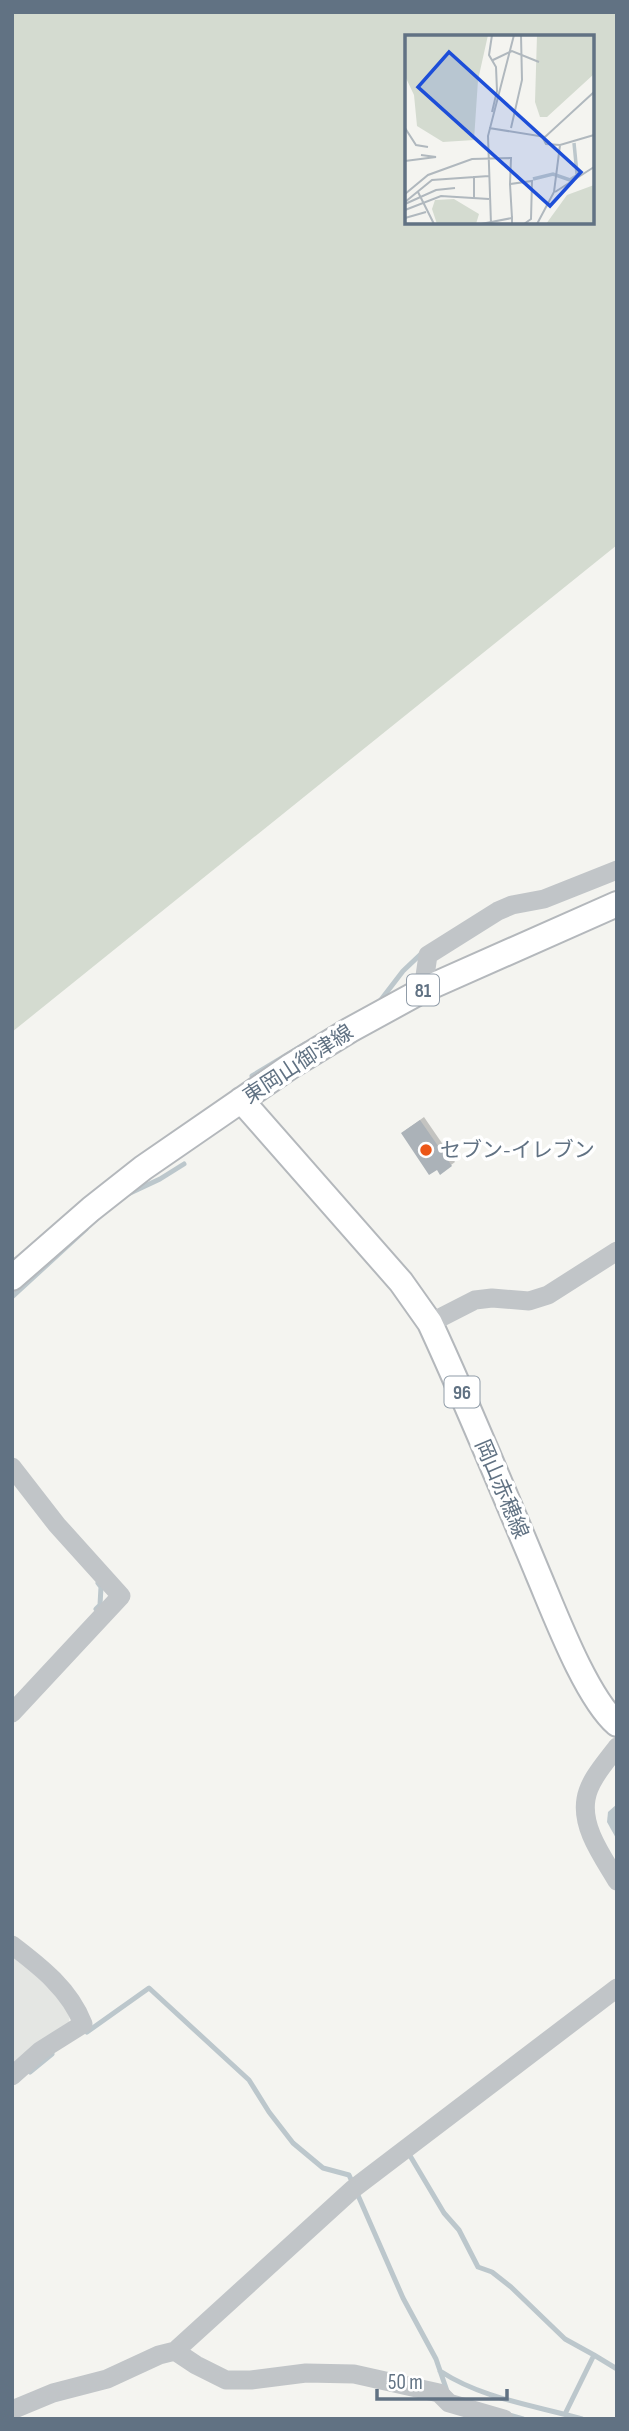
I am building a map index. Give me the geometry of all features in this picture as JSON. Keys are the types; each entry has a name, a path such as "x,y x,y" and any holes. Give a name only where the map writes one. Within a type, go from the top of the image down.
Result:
{"main road":[{"name":"東岡山御津線","path":"12,1278 143,1168 291,1066 423,990 617,904"},
{"name":"岡山赤穂線","path":"242,1100 401,1282 430,1323 555,1616 593,1693 606,1715 617,1724"}],"street":[{"path":"423,990 428,955 477,923 512,905 544,899 617,870"},
{"path":"430,1323 475,1300 492,1297 529,1301 548,1295 617,1251"},
{"path":"12,1467 57,1525 121,1596 12,1713"},
{"path":"617,1747 596,1776 586,1799 589,1833 617,1881"},
{"path":"12,1945 48,1974 76,2007 83,2024 40,2051 12,2076"},
{"path":"12,2410 53,2393 107,2379 159,2355 176,2351 355,2188 617,1988"},
{"path":"176,2351 226,2380 251,2381 306,2373 354,2374 439,2393 449,2403 504,2419"}],"shaded area":[{"path":"12,12 617,12 617,545 12,1032"},
{"path":"617,1804 617,1840 607,1822 608,1812"},
{"path":"12,1954 71,2009 68,2028 12,2070"}],"building":[{"name":"セブン-イレブン","path":"420,1120 452,1166 440,1175 437,1170 429,1175 401,1133"}],"waterway":[{"path":"380,1001 403,971 422,953"},
{"path":"252,1076 305,1044"},
{"path":"128,1194 184,1164"},
{"path":"12,1297 86,1229"},
{"path":"96,1609 100,1605 101,1587 98,1583"},
{"path":"87,2032 149,1988 249,2080 293,2143 323,2168 349,2175 353,2184"},
{"path":"30,2072 52,2054"},
{"path":"409,2154 444,2213 459,2230 478,2267 492,2272 511,2287 565,2339 594,2355"},
{"path":"357,2193 403,2298 436,2359 447,2391"},
{"path":"565,2414 594,2355 617,2369"},
{"path":"440,2371 456,2381 491,2395 582,2419"},
{"path":"506,2414 523,2419"}],"place":[{"name":"セブン-イレブン","path":"426,1150"}]}
